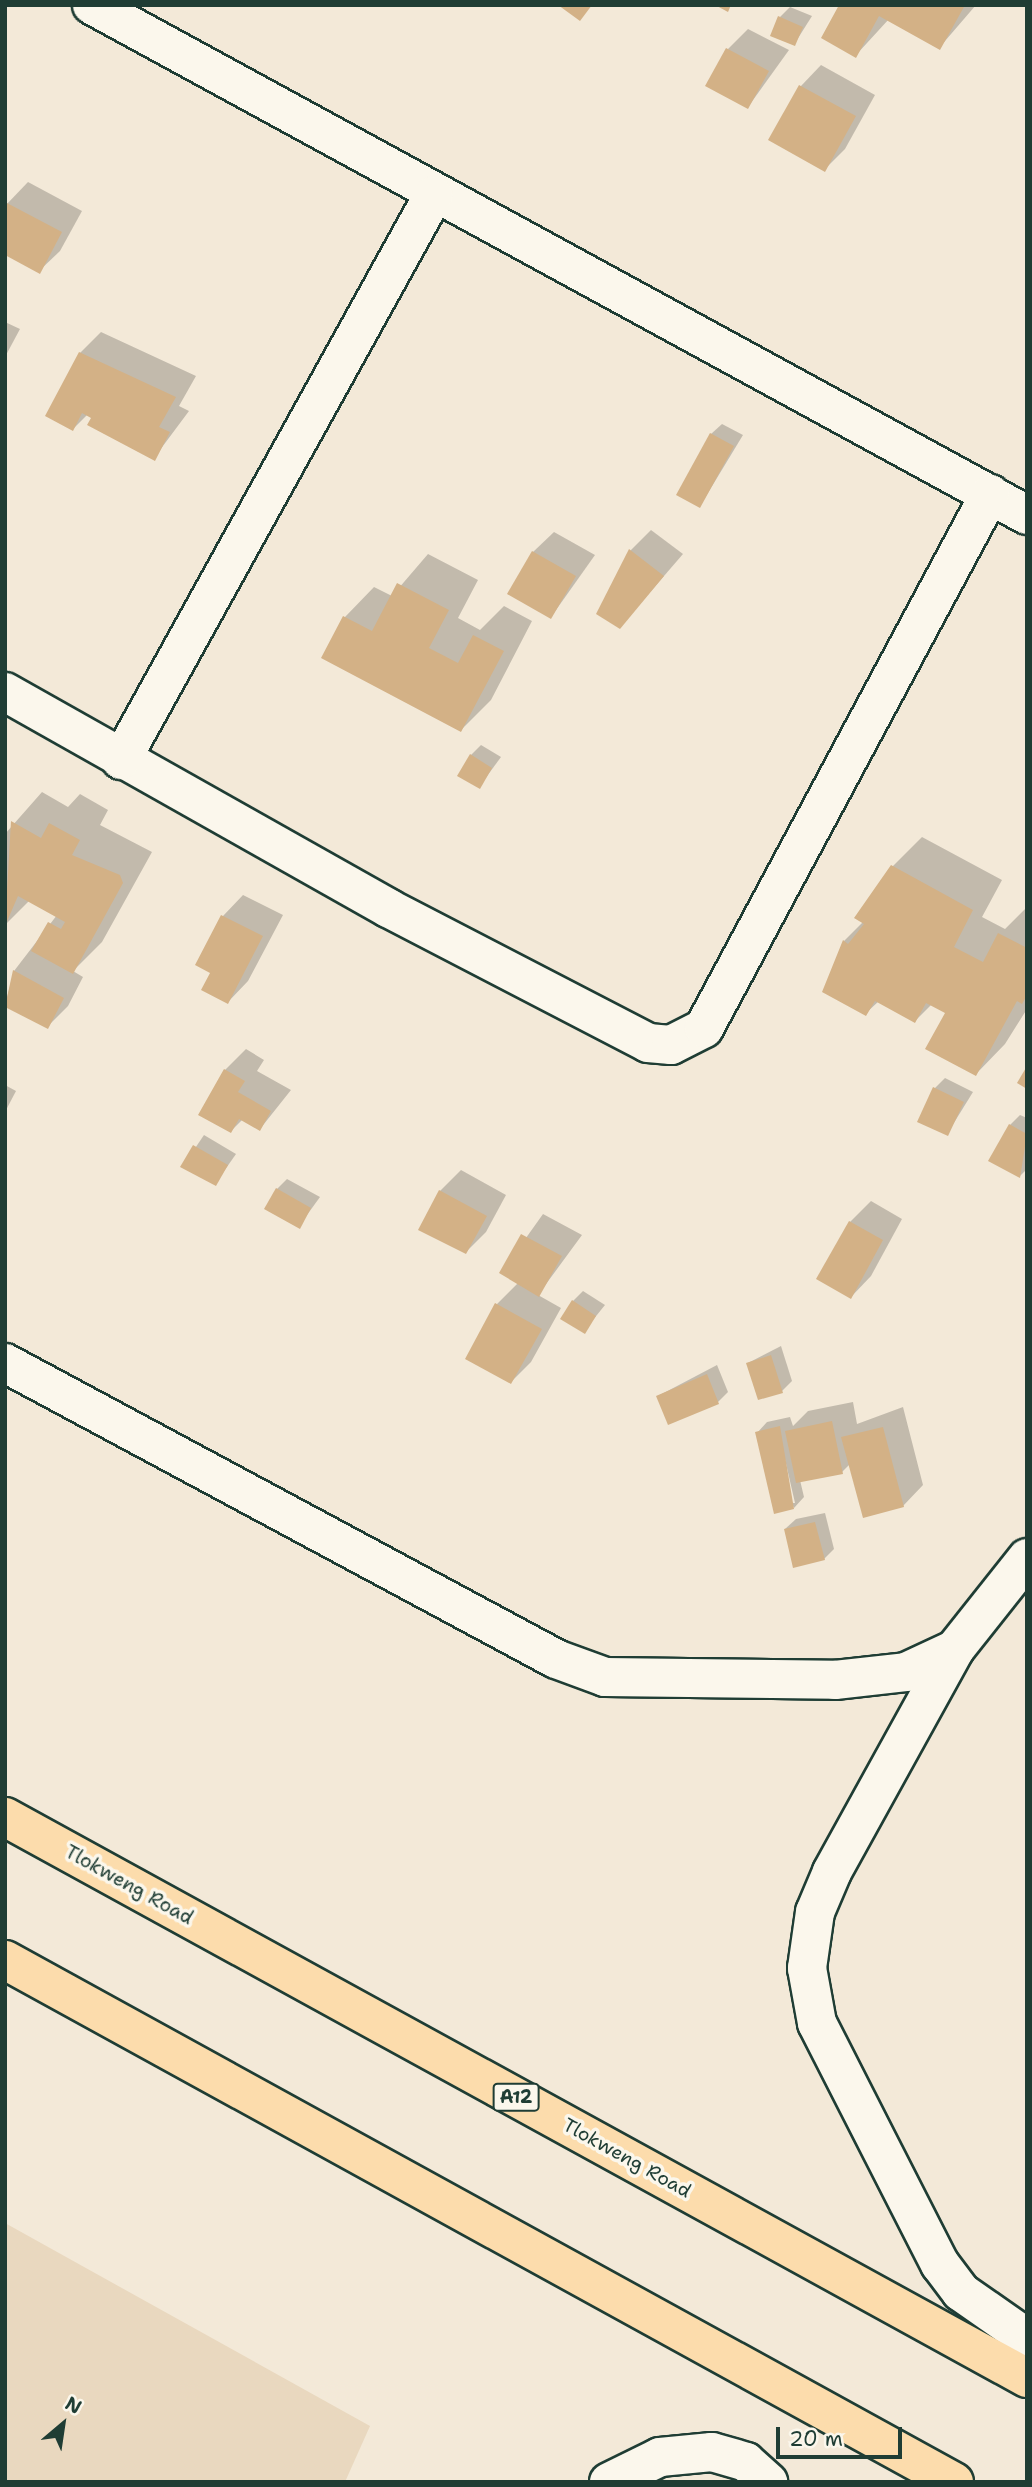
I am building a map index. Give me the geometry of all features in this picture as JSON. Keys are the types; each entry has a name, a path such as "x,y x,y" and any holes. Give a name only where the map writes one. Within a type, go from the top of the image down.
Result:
{"main road":[{"name":"Tlokweng Road","path":"5,1816 1027,2378"},
{"path":"5,1959 954,2482"}],"street":[{"path":"92,5 433,196 1027,515"},
{"path":"121,760 433,196"},
{"path":"5,692 121,760 648,1043 687,1041 704,1028 816,830 990,494"},
{"path":"5,1363 556,1659 605,1676 835,1680 906,1672 955,1649"},
{"path":"1027,1559 955,1649 832,1872 815,1912 807,1968 817,2023 940,2264 961,2292 1027,2338"},
{"path":"609,2482 660,2457 712,2452 746,2462 768,2482"}],"shaded area":[{"path":"5,2223 370,2426 345,2482 5,2482"}],"building":[{"path":"558,5 592,5 580,21"},
{"path":"715,5 731,5 728,12"},
{"path":"839,5 965,5 940,50 879,16 856,58 821,38"},
{"path":"778,16 803,27 795,46 770,36"},
{"path":"726,48 769,71 748,109 705,86"},
{"path":"799,85 856,116 825,172 768,140"},
{"path":"5,202 62,232 40,274 5,255"},
{"path":"79,352 176,397 159,427 170,432 155,461 87,425 91,418 82,413 73,431 45,416"},
{"path":"710,433 734,446 700,508 676,495"},
{"path":"629,549 664,576 620,629 596,614"},
{"path":"532,551 576,576 551,619 507,594"},
{"path":"397,583 449,610 429,648 458,663 473,635 504,651 461,732 321,658 343,616 372,631"},
{"path":"470,754 492,768 480,789 457,776"},
{"path":"11,821 41,838 49,823 80,840 72,855 120,875 123,883 73,974 31,951 48,922 61,929 65,922 18,896 5,926"},
{"path":"891,865 973,910 954,947 983,962 998,933 1027,948 1027,995 1022,1004 1017,1001 976,1076 925,1049 945,1013 926,1003 915,1023 875,1001 866,1016 822,992 843,940 848,944 864,924 854,918"},
{"path":"221,915 263,936 228,1004 201,990 210,973 195,965"},
{"path":"13,970 64,998 48,1029 5,1007"},
{"path":"1027,1066 1027,1089 1017,1083"},
{"path":"224,1069 245,1081 238,1092 271,1111 260,1131 239,1119 231,1133 198,1115"},
{"path":"933,1087 964,1102 948,1136 917,1122"},
{"path":"1009,1124 1027,1134 1020,1178 988,1161"},
{"path":"193,1145 228,1165 216,1186 180,1167"},
{"path":"276,1188 311,1208 300,1229 264,1209"},
{"path":"439,1190 487,1216 466,1254 418,1230"},
{"path":"849,1221 883,1240 851,1299 816,1279"},
{"path":"521,1234 562,1256 539,1297 499,1273"},
{"path":"572,1300 596,1316 585,1334 560,1319"},
{"path":"495,1303 542,1329 511,1384 465,1359"},
{"path":"771,1355 783,1393 758,1400 746,1363"},
{"path":"707,1374 719,1404 668,1425 656,1396"},
{"path":"832,1421 843,1474 796,1483 785,1431"},
{"path":"780,1426 794,1509 774,1514 755,1432"},
{"path":"883,1427 904,1507 863,1518 841,1437"},
{"path":"815,1522 825,1560 793,1568 784,1529"}]}
